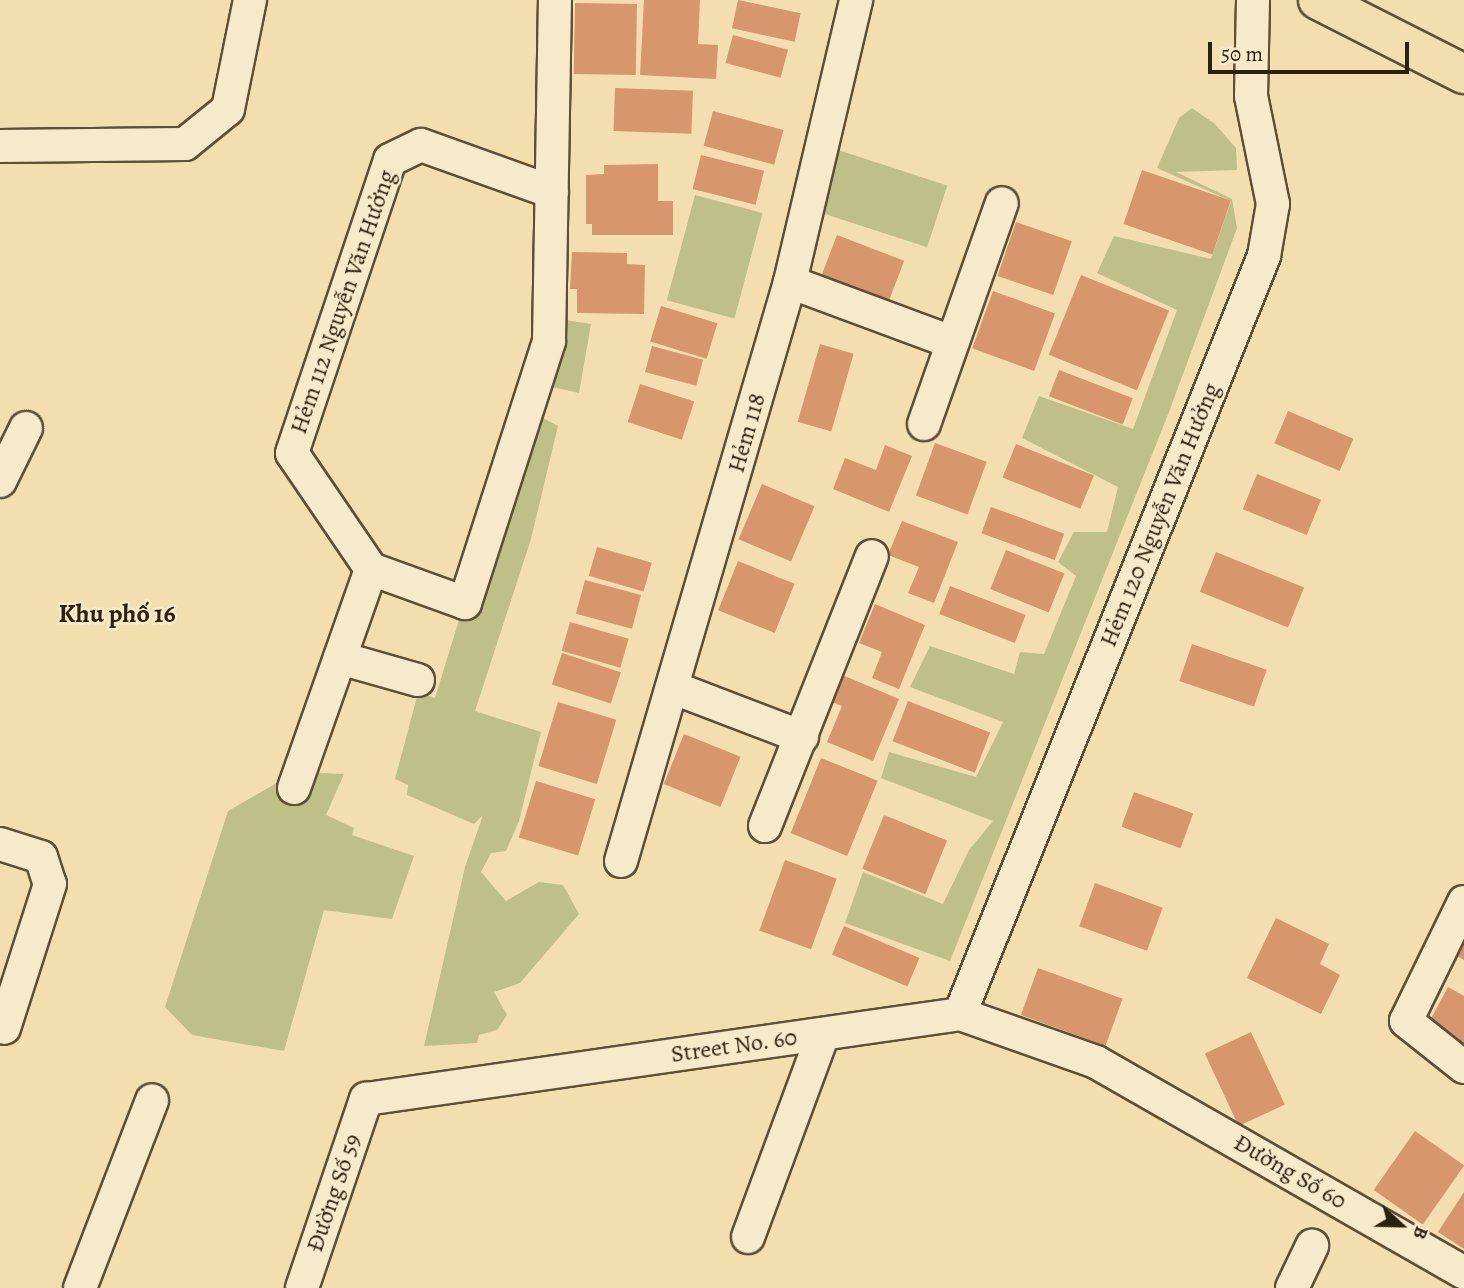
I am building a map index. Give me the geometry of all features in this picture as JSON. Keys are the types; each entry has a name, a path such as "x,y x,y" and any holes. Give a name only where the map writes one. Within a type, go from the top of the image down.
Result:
{"main road":[{"path":"1325,2 1464,74"}],"street":[{"path":"0,146 185,144 228,110 250,0"},
{"path":"294,788 371,569 465,603 549,341 555,0"},
{"name":"Hẻm 118","path":"621,861 674,688 790,282 856,0"},
{"name":"Hẻm 120 Nguyễn Văn Hưởng","path":"960,1014 1264,256 1273,204 1251,96 1253,0"},
{"name":"Hẻm 112 Nguyễn Văn Hưởng","path":"371,569 292,453 390,160 421,145 552,192"},
{"path":"924,424 1002,202"},
{"path":"790,282 951,342"},
{"path":"0,481 26,428"},
{"path":"765,826 872,556"},
{"path":"340,658 418,680"},
{"path":"674,688 802,737"},
{"path":"0,844 41,857 50,884 4,1028"},
{"path":"1464,902 1406,1021 1464,1067"},
{"name":"Street No. 60","path":"366,1099 960,1014 1096,1062"},
{"path":"748,1237 823,1034"},
{"name":"Đường Số 60","path":"1096,1062 1153,1092 1464,1273"},
{"name":"Đường Số 59","path":"302,1288 366,1099"},
{"path":"80,1288 152,1100"},
{"path":"1292,1288 1312,1246"}],"green space":[{"path":"1192,108 1215,124 1236,148 1237,170 1176,172 1232,199 1237,228 1169,412 950,961 845,923 863,872 943,904 969,850 993,821 881,778 889,752 976,777 1003,722 910,687 930,646 1014,674 1020,652 1044,654 1076,576 1058,562 1074,532 1107,532 1118,487 1022,438 1039,396 1133,429 1177,310 1097,273 1114,236 1211,259 1231,201 1157,168 1179,118"},
{"path":"835,149 947,185 927,247 815,211"},
{"path":"695,195 763,213 734,318 667,300"},
{"path":"552,318 591,324 579,393 552,387 541,417 558,426 531,539 475,711 541,732 519,821 506,851 491,853 481,872 506,901 539,882 563,885 579,914 520,983 494,992 507,1015 497,1030 479,1035 477,1043 424,1046 465,867 483,815 474,824 407,795 408,785 395,779 418,693 435,698"},
{"path":"296,772 344,774 326,815 354,828 352,835 414,856 392,919 324,910 284,1051 192,1035 165,1007 228,811"}],"building":[{"path":"644,0 700,0 698,44 718,45 716,79 640,75"},
{"path":"738,0 801,13 795,42 732,28"},
{"path":"575,3 637,4 636,75 574,74"},
{"path":"733,35 788,50 781,78 725,63"},
{"path":"615,88 693,91 691,134 613,131"},
{"path":"713,111 784,130 774,165 704,146"},
{"path":"701,155 764,171 756,205 693,189"},
{"path":"658,164 658,201 673,201 673,235 592,235 592,224 586,224 586,175 604,174 604,165"},
{"path":"1142,170 1231,201 1212,254 1123,224"},
{"path":"1016,222 1072,241 1053,295 997,276"},
{"path":"837,235 904,261 887,306 820,280"},
{"path":"572,252 627,253 627,264 645,265 644,314 577,313 577,289 570,289"},
{"path":"1081,275 1169,311 1137,390 1049,355"},
{"path":"993,291 1055,314 1034,371 972,348"},
{"path":"661,306 717,323 707,359 650,341"},
{"path":"820,344 854,354 831,432 798,422"},
{"path":"652,346 703,360 696,386 645,372"},
{"path":"1059,370 1133,398 1123,424 1049,396"},
{"path":"640,384 694,402 682,440 628,422"},
{"path":"1288,411 1353,439 1340,471 1274,443"},
{"path":"935,443 987,462 968,514 916,496"},
{"path":"1016,444 1094,475 1080,509 1003,477"},
{"path":"885,445 912,456 889,512 833,489 845,458 876,470"},
{"path":"1257,474 1321,500 1307,535 1243,509"},
{"path":"762,484 814,506 791,562 739,539"},
{"path":"991,507 1064,534 1055,560 981,533"},
{"path":"902,521 958,542 934,603 908,593 919,567 888,555"},
{"path":"597,547 652,563 644,592 589,576"},
{"path":"1006,550 1064,574 1049,613 990,589"},
{"path":"1216,552 1304,588 1288,627 1200,592"},
{"path":"738,561 795,584 775,633 718,610"},
{"path":"585,580 641,595 632,629 576,614"},
{"path":"950,586 1026,615 1015,643 939,614"},
{"path":"875,604 925,625 899,689 872,678 882,652 859,643"},
{"path":"570,622 629,639 620,668 562,651"},
{"path":"1192,644 1267,670 1254,707 1179,681"},
{"path":"562,653 621,672 611,704 552,684"},
{"path":"840,674 899,699 873,761 827,742 842,706 829,701"},
{"path":"908,701 990,733 975,773 893,741"},
{"path":"558,702 616,720 597,784 538,766"},
{"path":"684,734 741,757 720,807 664,784"},
{"path":"821,758 878,781 847,856 791,833"},
{"path":"536,781 595,799 578,856 519,837"},
{"path":"1134,792 1193,814 1181,848 1121,827"},
{"path":"884,815 947,840 925,894 862,869"},
{"path":"785,860 837,879 811,949 759,930"},
{"path":"1095,883 1163,908 1147,951 1079,926"},
{"path":"1276,918 1329,944 1320,964 1340,975 1321,1014 1247,978"},
{"path":"844,926 919,958 907,987 832,955"},
{"path":"1464,943 1464,960 1457,956"},
{"path":"1038,968 1123,999 1105,1046 1021,1015"},
{"path":"1448,987 1464,996 1464,1058 1422,1035"},
{"path":"1251,1032 1285,1105 1239,1126 1205,1054"},
{"path":"1415,1131 1464,1165 1423,1224 1374,1190"},
{"path":"1464,1192 1464,1249 1438,1232"}],"district":[{"name":"Khu phố 16","path":"117,614"}]}
